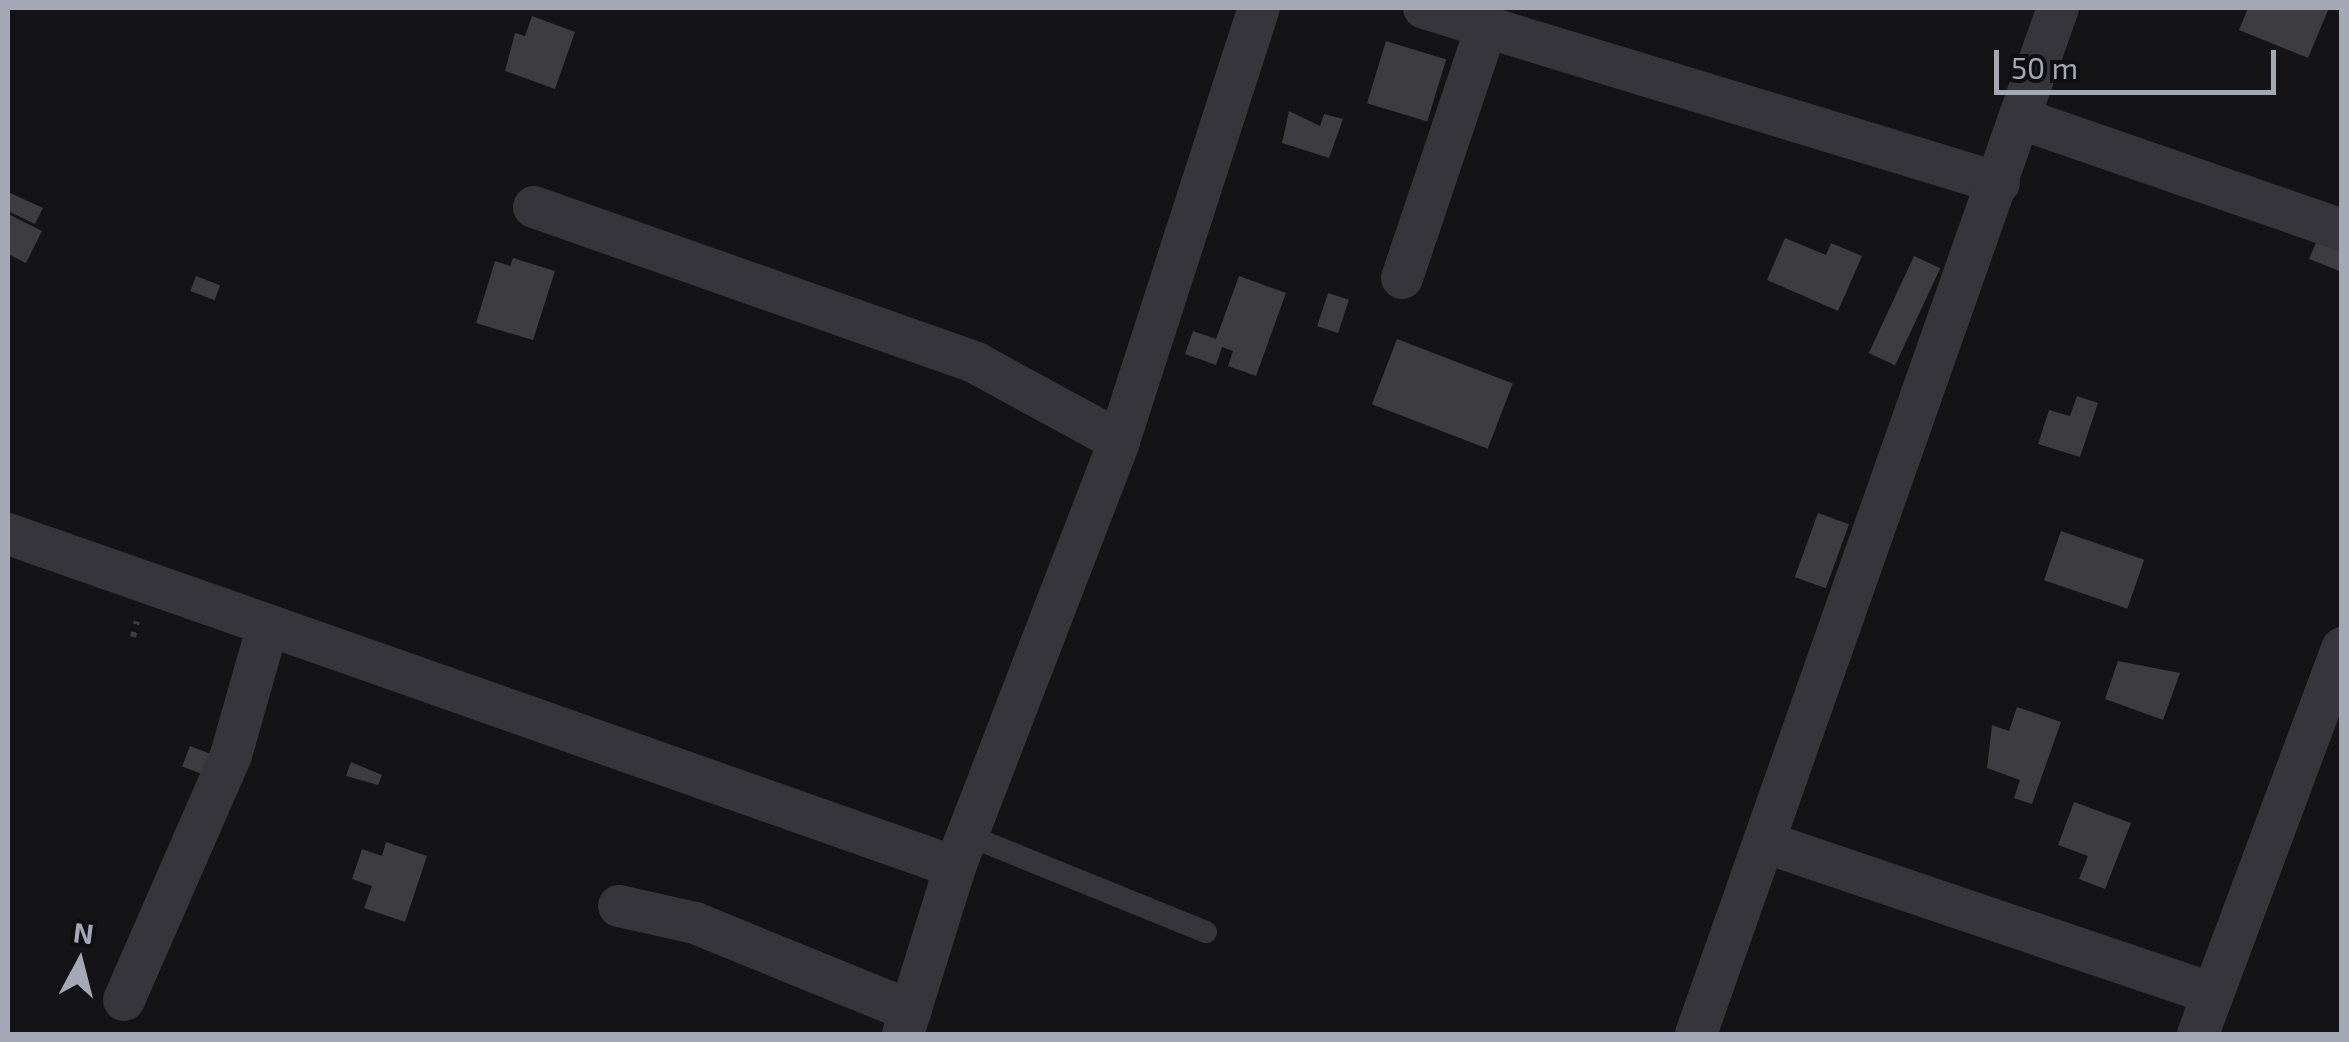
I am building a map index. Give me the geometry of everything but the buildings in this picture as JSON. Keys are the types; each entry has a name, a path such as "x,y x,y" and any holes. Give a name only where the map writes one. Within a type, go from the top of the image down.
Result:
{"street":[{"path":"620,906 695,923 907,1023 961,851 1119,441 1259,8"},
{"path":"1424,8 1999,183"},
{"path":"1696,1034 2058,8"},
{"path":"1402,278 1486,30"},
{"path":"2019,118 2342,230"},
{"path":"534,207 976,362 1119,441"},
{"path":"8,534 268,625 961,851"},
{"path":"124,1000 231,755 268,625"},
{"path":"2198,1034 2342,648"},
{"path":"1764,842 2213,994"}],"lane":[{"path":"961,851 1206,932"}]}
